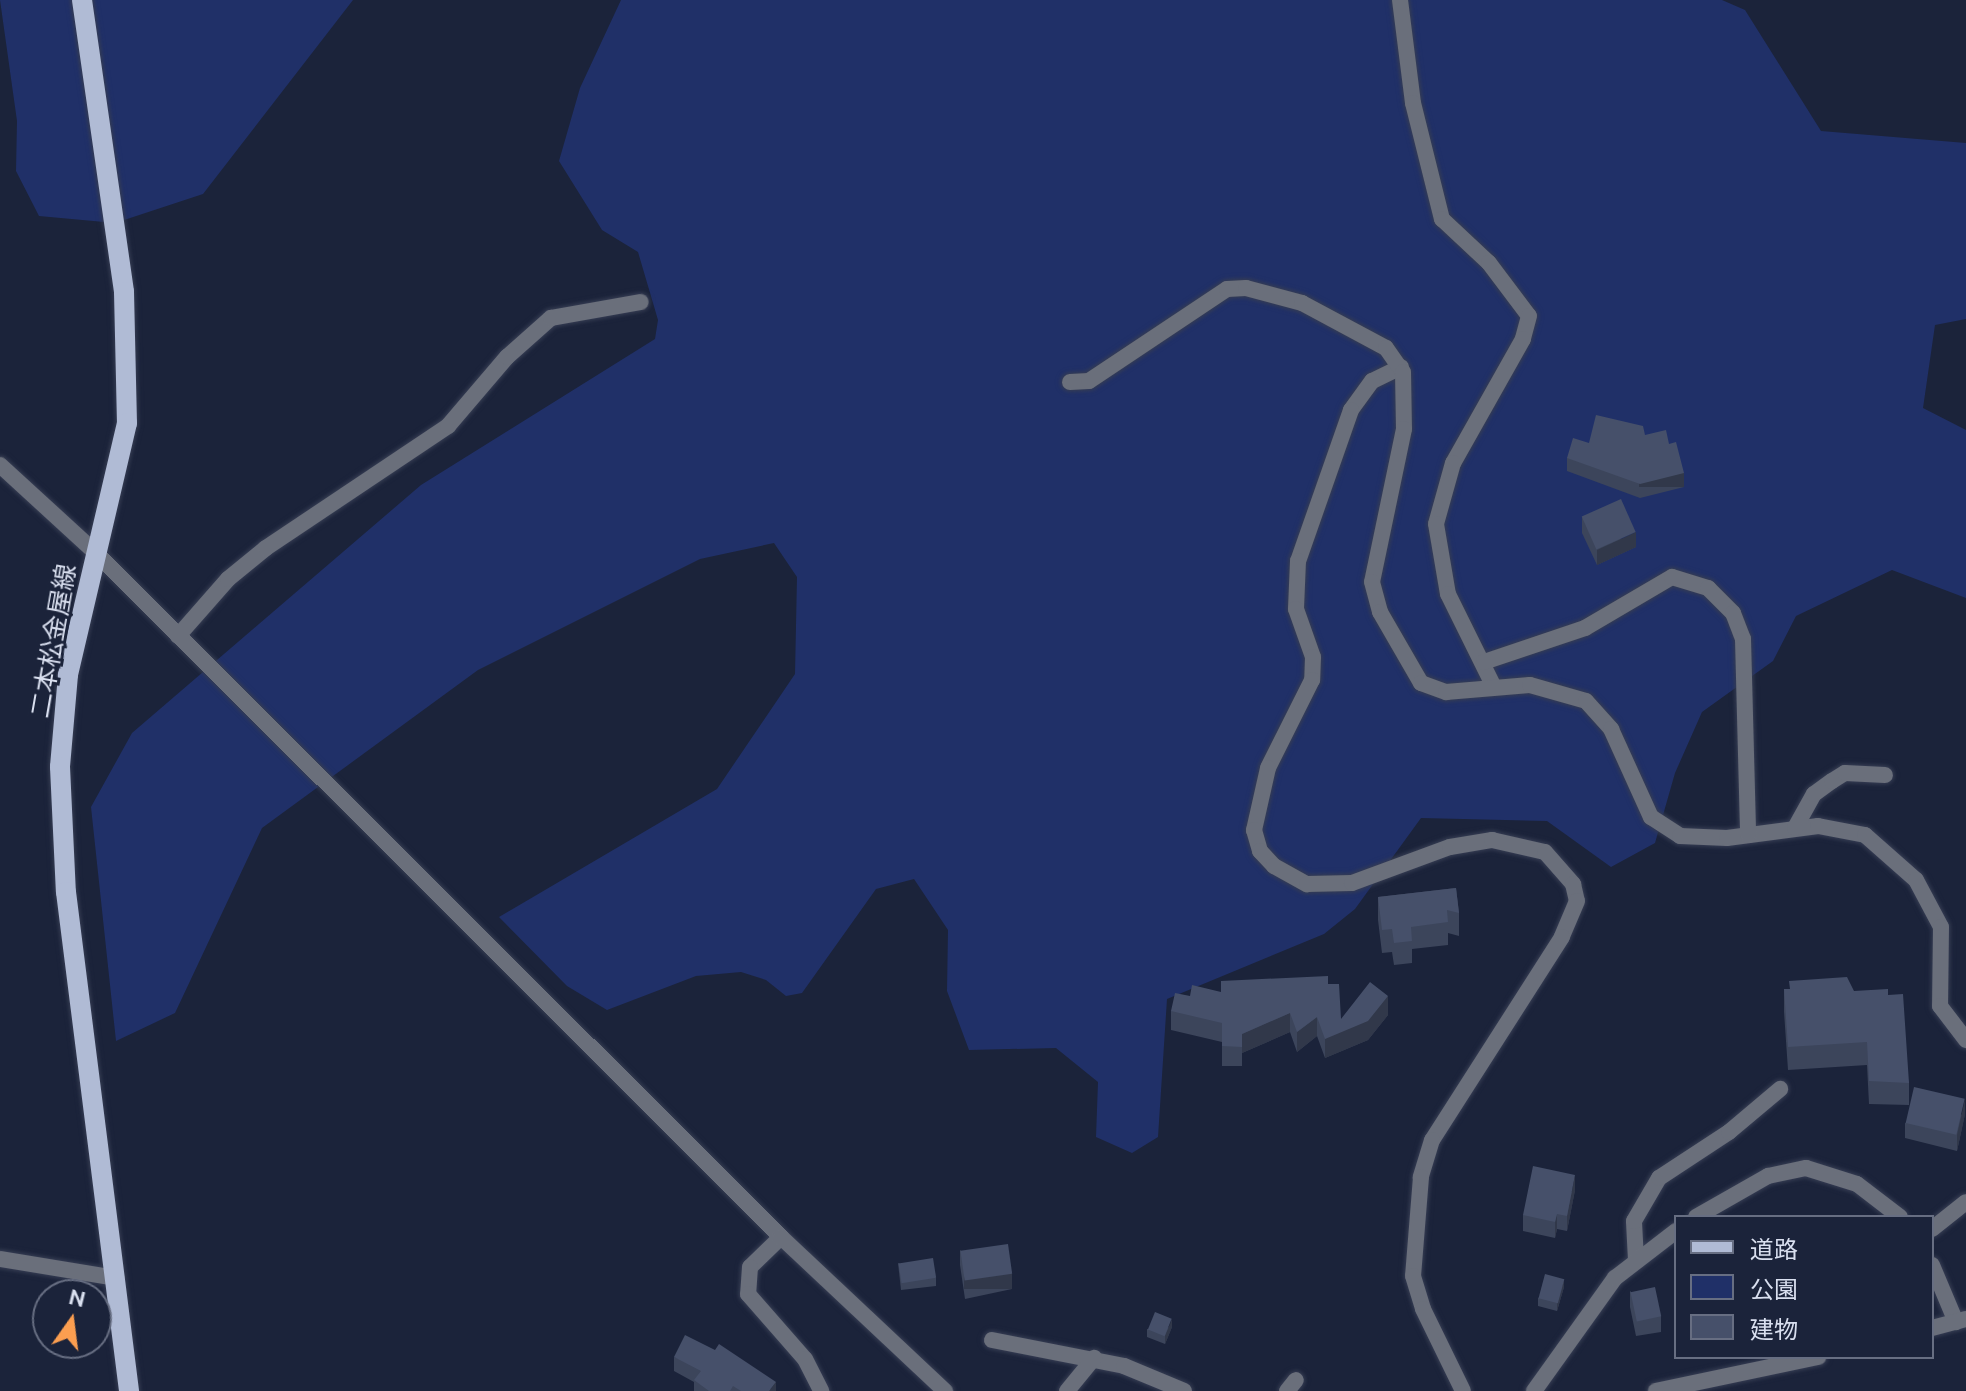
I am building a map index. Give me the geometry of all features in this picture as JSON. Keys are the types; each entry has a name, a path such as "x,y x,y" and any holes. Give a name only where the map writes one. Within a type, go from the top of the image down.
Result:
{"main road":[{"name":"二本松金屋線","path":"82,0 124,292 127,423 68,675 60,767 66,892 129,1391"}],"street":[{"path":"1400,0 1413,103 1442,219 1464,245 1489,263 1529,316 1523,339 1453,463 1436,524 1448,594 1494,687"},
{"path":"1070,382 1089,381 1210,298 1246,288 1349,324 1386,348 1401,367 1404,429 1372,572 1373,591 1388,630 1421,683 1446,692 1530,685 1586,701 1611,729 1647,809 1662,828 1700,838 1839,826 1865,835 1916,880 1941,927 1940,1006 1966,1040"},
{"path":"178,636 228,579 266,548 448,426 507,357 551,318 641,302"},
{"path":"1401,367 1372,381 1351,410 1298,561 1296,609 1314,672 1268,768 1255,841 1274,866 1307,884 1352,883 1450,847 1492,840 1545,852 1573,884 1577,901 1562,937 1432,1140 1421,1177 1413,1276 1423,1309 1463,1391"},
{"path":"2,472 96,553 781,1237 945,1391"},
{"path":"1484,662 1585,628 1672,577 1708,588 1723,599 1743,639 1748,835"},
{"path":"1795,828 1814,794 1845,773 1885,775"},
{"path":"1636,1260 1634,1221 1659,1178 1729,1132 1780,1089"},
{"path":"1700,1215 1768,1176 1806,1168 1857,1184 1897,1215"},
{"path":"1934,1227 1966,1202"},
{"path":"1534,1391 1615,1278 1674,1232"},
{"path":"781,1237 750,1267 748,1294 805,1359 821,1391"},
{"path":"0,1259 116,1278"},
{"path":"1934,1269 1961,1320 1934,1327"},
{"path":"992,1340 1094,1358 1184,1391"},
{"path":"1067,1391 1094,1358"},
{"path":"1656,1391 1808,1359"}],"green space":[{"path":"0,0 353,0 203,194 115,223 39,216 16,171 17,121"},
{"path":"621,0 1722,0 1745,10 1821,131 1966,143 1966,319 1935,325 1923,408 1966,430 1966,598 1892,570 1796,616 1773,661 1702,712 1675,773 1655,843 1611,867 1547,821 1421,818 1355,909 1324,934 1167,999 1158,1137 1132,1153 1096,1137 1098,1082 1056,1048 969,1050 947,991 948,930 914,879 876,889 802,993 786,996 766,980 741,972 696,976 607,1010 567,986 499,917 717,789 795,674 797,577 774,543 700,559 478,670 262,828 175,1013 116,1041 91,807 132,733 421,485 655,339 658,320 638,252 602,230 559,161 580,88"}],"building":[{"path":"1596,415 1643,426 1645,435 1666,430 1669,444 1676,442 1684,473 1640,484 1567,458 1573,438 1589,443"},
{"path":"1621,499 1636,532 1596,549 1582,516"},
{"path":"1456,888 1459,913 1447,910 1448,922 1411,927 1412,941 1394,943 1392,929 1382,930 1378,897"},
{"path":"1328,976 1328,984 1339,984 1341,1019 1370,982 1388,996 1368,1021 1325,1039 1317,1017 1297,1032 1290,1013 1242,1034 1242,1047 1222,1046 1222,1023 1171,1011 1175,993 1190,996 1192,985 1221,992 1221,981"},
{"path":"1847,977 1854,991 1888,989 1888,995 1903,994 1909,1083 1869,1081 1867,1042 1788,1047 1784,989 1790,989 1789,981"},
{"path":"1914,1087 1965,1099 1956,1135 1906,1123"},
{"path":"1533,1166 1575,1175 1567,1216 1557,1214 1555,1222 1523,1215"},
{"path":"1008,1244 1012,1274 965,1280 960,1251"},
{"path":"933,1258 936,1278 902,1283 898,1263"},
{"path":"1545,1274 1564,1279 1558,1303 1539,1298"},
{"path":"1655,1287 1661,1316 1637,1322 1631,1292"},
{"path":"1155,1312 1172,1319 1165,1336 1148,1330"},
{"path":"685,1335 715,1350 719,1344 776,1382 769,1391 741,1391 733,1386 730,1391 709,1391 694,1380 701,1371 674,1357"}]}
